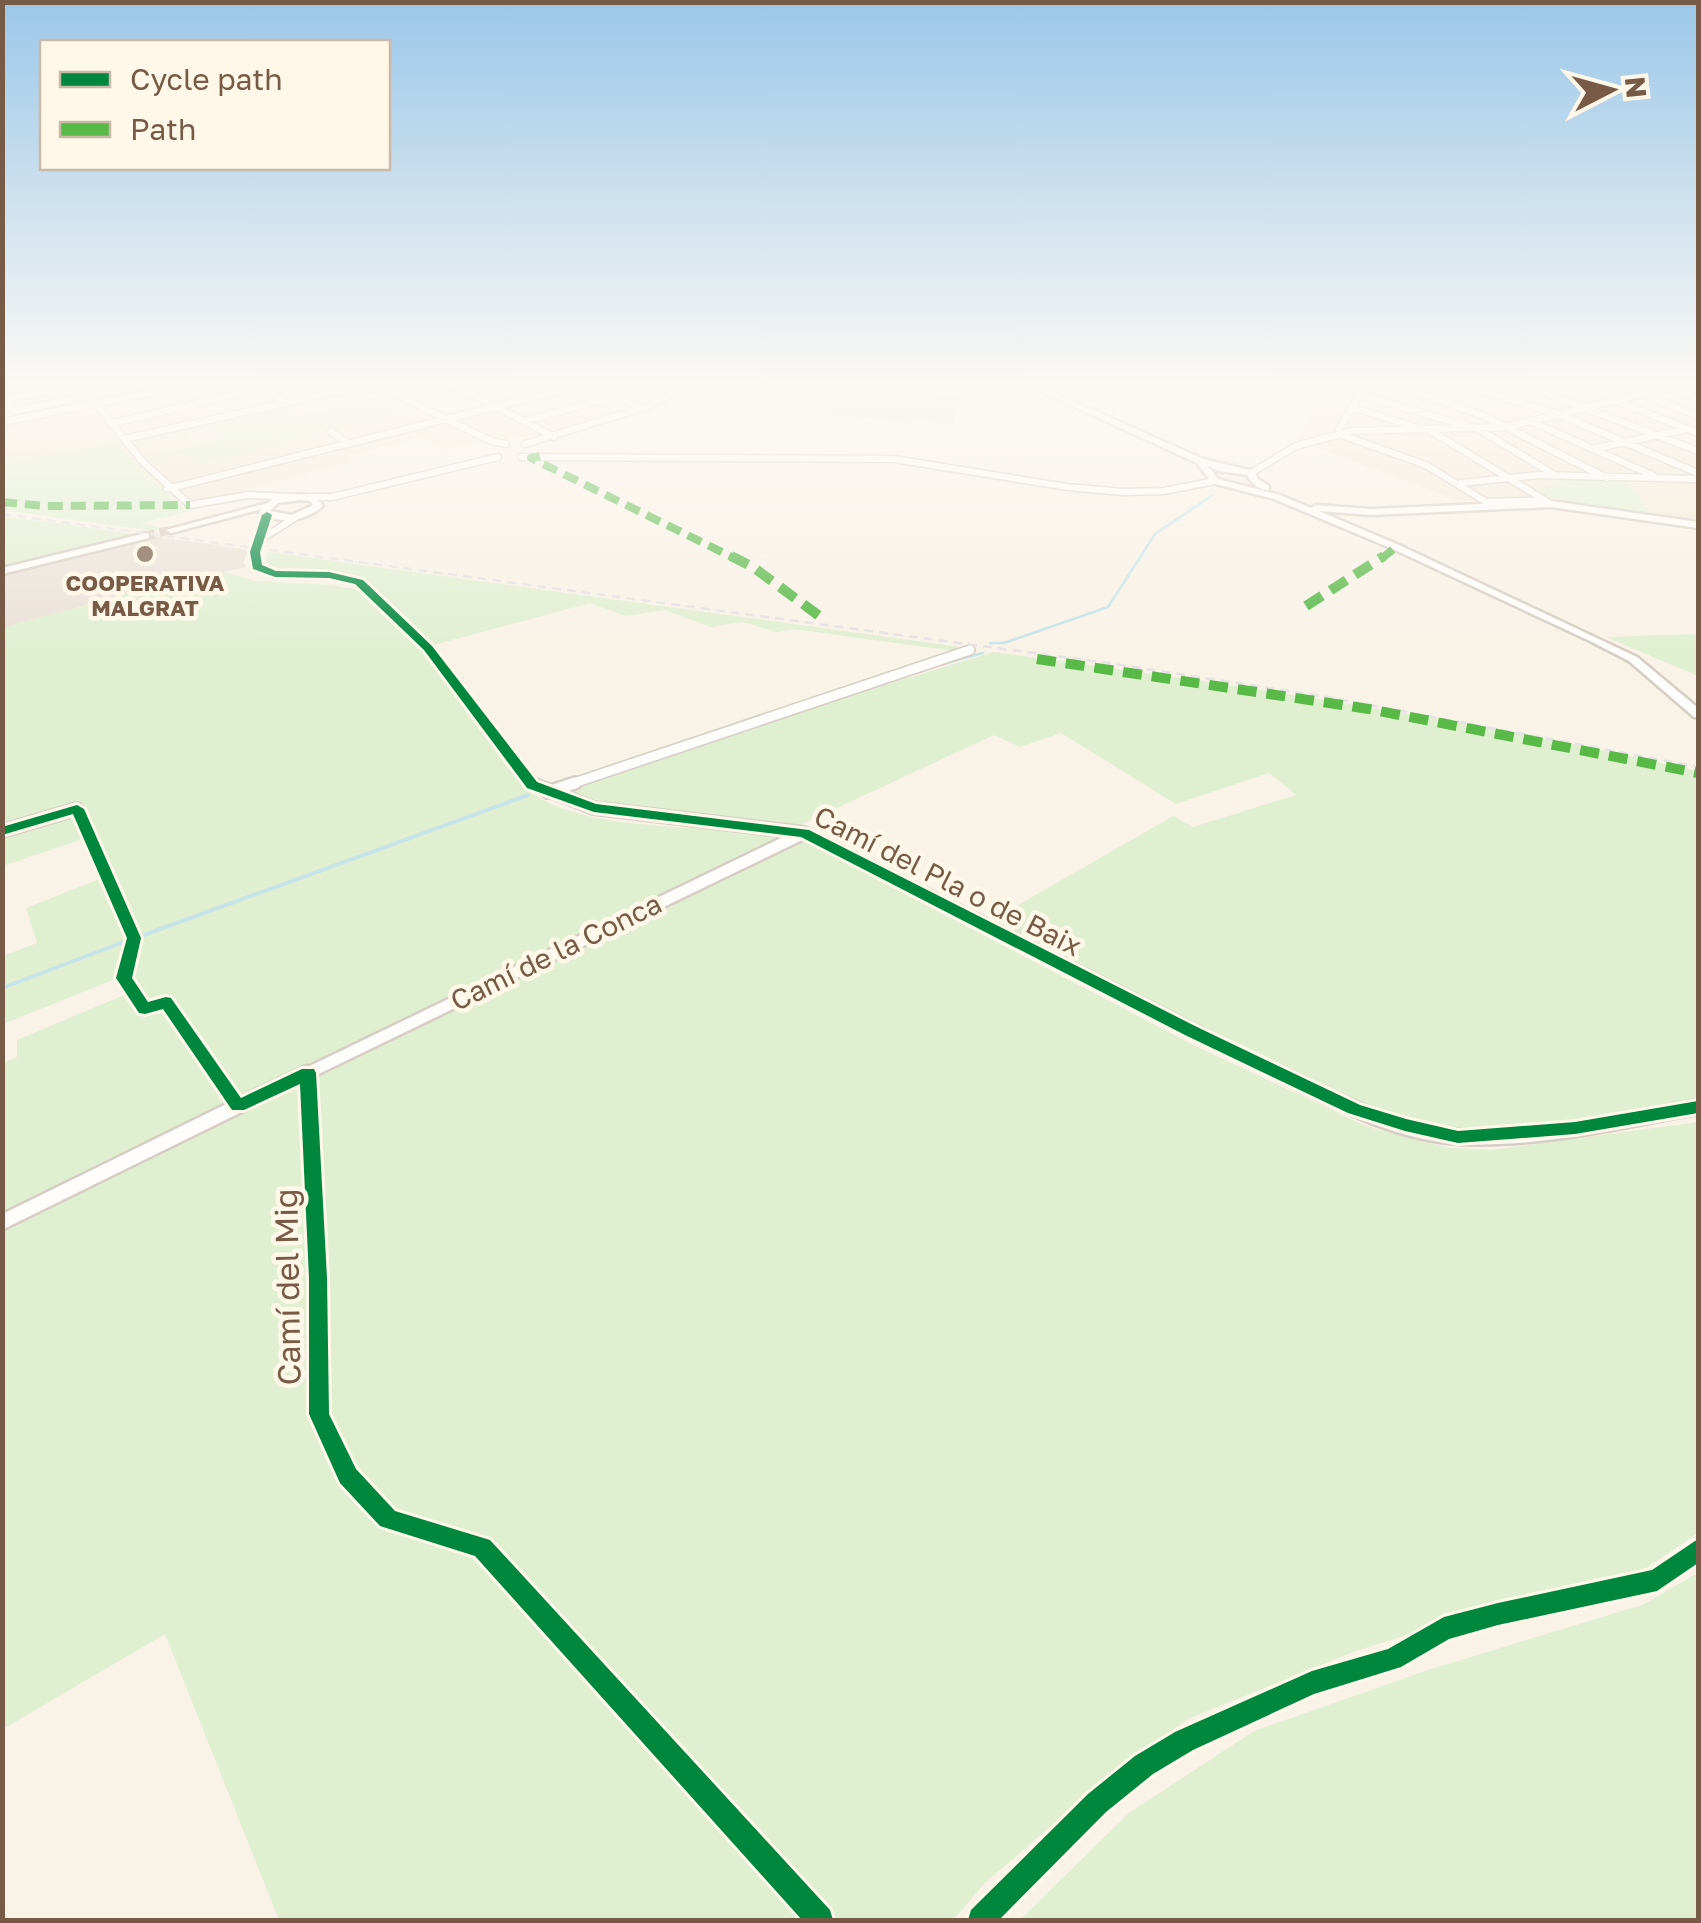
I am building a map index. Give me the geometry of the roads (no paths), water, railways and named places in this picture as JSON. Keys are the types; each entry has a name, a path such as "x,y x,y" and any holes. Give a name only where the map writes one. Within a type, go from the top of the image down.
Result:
{"street":[{"path":"147,471 167,490 193,506 267,507 296,517"},
{"path":"167,490 244,471"},
{"path":"170,530 300,497 332,497 436,471"},
{"path":"966,471 1123,492 1168,490 1220,471"},
{"path":"1208,471 1213,476 1357,526"},
{"path":"1238,471 1300,506 1334,515 1381,542 1633,660 1698,714"},
{"path":"1240,484 1254,471"},
{"path":"1436,471 1489,503"},
{"path":"1495,471 1548,502"},
{"path":"1547,471 1556,476"},
{"path":"1592,471 1606,478"},
{"path":"1641,471 1662,480"},
{"path":"1461,483 1556,476 1662,480 1698,476"},
{"path":"300,497 318,506"},
{"path":"258,545 332,497"},
{"path":"1334,515 1548,502 1698,526"},
{"path":"258,545 267,507"},
{"path":"1357,526 1371,512"},
{"path":"1334,515 1357,526"},
{"path":"2,571 146,536"},
{"name":"Camí del Pla o de Baix","path":"258,545 255,564 268,573 330,575 359,582 428,648 532,785 546,793 594,808 640,816 804,833 1190,1031 1354,1109 1458,1136 1575,1128 1698,1107"},
{"path":"546,793 970,650"},
{"path":"2,830 77,809 134,938 124,978 144,1009 166,1002 238,1106"},
{"name":"Camí de la Conca","path":"308,1073 804,833"},
{"path":"2,1222 308,1073"},
{"name":"Camí del Mig","path":"308,1073 318,1278 319,1414 348,1476 388,1519 482,1548 820,1920"},
{"path":"981,1920 1097,1803 1144,1765 1184,1741 1312,1683 1394,1659 1444,1629 1656,1580 1698,1550"}],"waterway":[{"path":"990,643 1004,643 1108,607 1155,534 1213,495"},
{"path":"935,666 983,653"},
{"path":"138,937 528,795"},
{"path":"2,988 129,940"}],"tunnel":[{"path":"146,536 171,530"}],"railway":[{"path":"2,514 1108,663 1327,697 1698,767"}],"place":[{"name":"COOPERATIVA MALGRAT","path":"145,554"}]}
